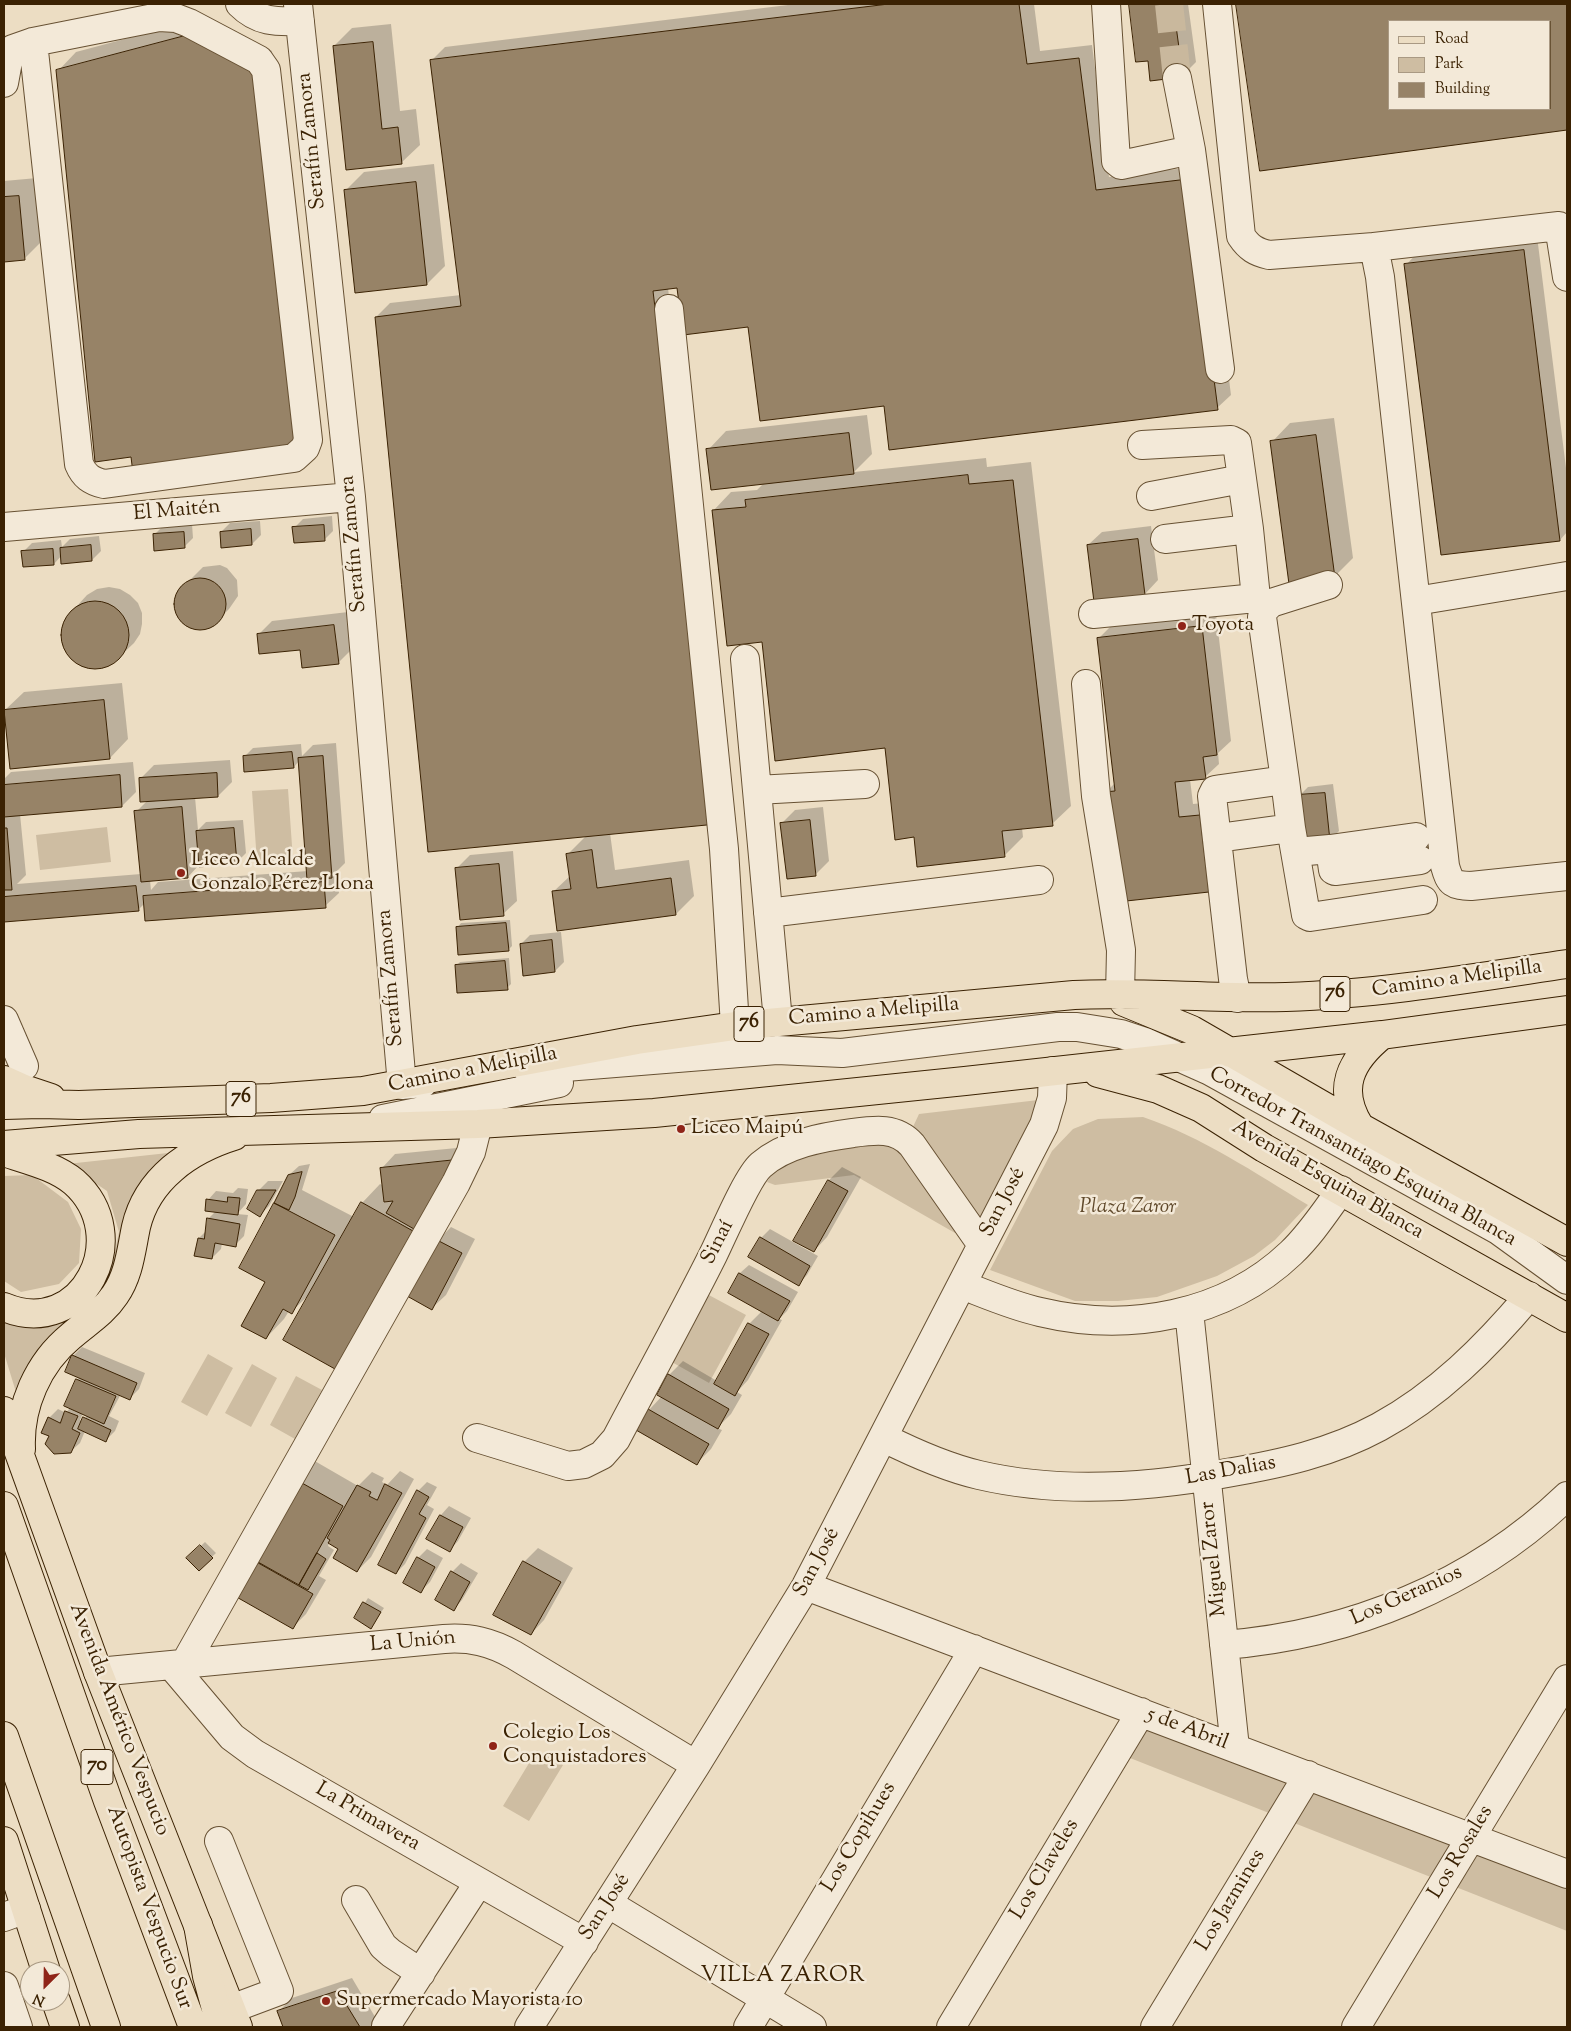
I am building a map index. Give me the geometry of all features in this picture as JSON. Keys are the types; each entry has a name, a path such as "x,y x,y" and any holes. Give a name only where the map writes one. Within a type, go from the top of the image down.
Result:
{"main road":[{"name":"Camino a Melipilla","path":"4,1105 79,1105 319,1095 402,1086 637,1040 778,1021 1015,1000 1111,994 1237,998 1365,993 1567,964"},
{"path":"1111,994 1192,1030 1360,1128 1567,1242"},
{"name":"Camino a Melipilla","path":"4,1146 139,1134 478,1124 654,1113 1382,1035 1567,1010"},
{"path":"1360,1128 1350,1110 1348,1100 1349,1080 1360,1055 1382,1035"},
{"name":"Avenida Esquina Blanca","path":"1065,1070 1126,1079 1179,1097 1567,1318"},
{"path":"14,1073 24,1089 79,1105"},
{"path":"21,1463 22,1424 33,1386 45,1364 60,1345 98,1315 117,1293 127,1271 141,1212 156,1185 185,1158 229,1137 252,1130"},
{"path":"4,1152 46,1166 73,1182 89,1200 95,1212 101,1237 101,1250 94,1274 81,1293 70,1302 58,1308 40,1312 20,1312 4,1306"},
{"name":"Avenida Américo Vespucio","path":"4,1411 21,1463 98,1672 198,1925 207,1976 230,2021"},
{"name":"Autopista Vespucio Sur","path":"4,1506 105,1791 193,2027"},
{"path":"4,1736 106,2027"},
{"path":"4,1841 13,1901 41,1961"},
{"path":"59,2011 65,2027"}],"street":[{"path":"1106,4 1116,161 1121,165 1191,150"},
{"path":"1218,4 1241,236 1256,252 1269,255 1374,247 1563,225 1567,277"},
{"path":"232,44 245,9 278,22 299,12"},
{"name":"Serafín Zamora","path":"299,12 351,497 402,1086"},
{"path":"4,83 9,56 14,49 33,42 159,17 176,18 232,44 259,60 266,70 308,440 305,448 294,458 104,484 83,474 79,464 33,42"},
{"path":"1177,78 1191,150 1220,369"},
{"path":"1374,247 1380,277 1445,866 1449,880 1457,885 1471,886 1567,876"},
{"path":"669,309 724,849 735,1026"},
{"path":"1142,446 1231,440 1237,444 1293,840 1306,915 1310,917 1423,900"},
{"path":"1151,496 1242,479"},
{"name":"El Maitén","path":"4,527 351,497"},
{"path":"1165,539 1249,529"},
{"path":"1416,601 1567,576"},
{"path":"1093,614 1271,603 1328,585"},
{"path":"745,659 778,1021"},
{"path":"1086,684 1096,796 1121,950 1111,994"},
{"path":"1237,998 1233,979 1212,796 1215,790 1285,780"},
{"path":"757,790 865,784"},
{"path":"1218,838 1293,840 1330,849 1418,848"},
{"path":"768,913 1039,880"},
{"path":"4,1020 14,1073"},
{"name":"Corredor Transantiago Esquina Blanca","path":"402,1086 504,1072 777,1050 842,1053 1058,1027 1085,1028 1121,1034 1145,1042 1179,1056 1225,1079 1498,1230 1567,1280"},
{"name":"Corredor Transantiago Esquina Blanca","path":"341,1128 530,1088 578,1080 753,1067 812,1068 1046,1043 1077,1042 1103,1044 1152,1060 1274,1122 1428,1205 1520,1269 1567,1296"},
{"name":"San José","path":"529,2027 609,1904 806,1586 1044,1125 1052,1098 1065,1070"},
{"path":"178,1666 456,1182 471,1152 478,1124"},
{"name":"Sinaí","path":"477,1438 568,1466 584,1464 602,1454 616,1439 754,1173 770,1158 792,1147 854,1133 885,1131 900,1135 912,1145 982,1245"},
{"path":"962,1285 1016,1305 1067,1317 1128,1320 1164,1317 1189,1312 1231,1295 1270,1270 1308,1235 1340,1190"},
{"name":"Las Dalias","path":"884,1438 954,1468 1006,1480 1076,1486 1121,1486 1207,1477 1300,1459 1351,1441 1378,1428 1421,1401 1464,1365 1529,1296"},
{"name":"Miguel Zaror","path":"1189,1312 1234,1748"},
{"name":"Los Geranios","path":"1224,1646 1270,1641 1330,1629 1367,1618 1403,1603 1438,1587 1502,1549 1532,1527 1567,1496"},
{"name":"5 de Abril","path":"806,1586 1567,1874"},
{"name":"La Unión","path":"98,1672 178,1666 450,1638 483,1641 514,1655 696,1765"},
{"name":"Los Copihues","path":"748,2027 974,1649"},
{"name":"La Primavera","path":"178,1666 232,1737 255,1754 584,1942"},
{"name":"Los Rosales","path":"1356,2027 1567,1679"},
{"name":"Los Claveles","path":"950,2027 1141,1712"},
{"name":"Los Jazmines","path":"1155,2027 1308,1775"},
{"path":"219,1841 279,1991 230,2021"},
{"path":"386,2026 479,1882"},
{"path":"356,1900 383,1946 421,1973"},
{"path":"609,1904 812,2027"},
{"path":"4,1986 18,2027"}],"green space":[{"path":"288,789 293,860 257,862 252,791"},
{"path":"107,827 111,862 40,870 36,835"},
{"path":"1047,1099 983,1221 912,1129 919,1114"},
{"name":"Plaza Zaror","path":"1143,1117 1207,1145 1308,1205 1275,1240 1254,1256 1217,1276 1157,1297 1118,1301 1075,1301 990,1270 1052,1151 1073,1129 1098,1119"},
{"path":"880,1143 898,1149 958,1222 955,1233 854,1175 775,1185 767,1182 779,1162 834,1147"},
{"path":"177,1152 114,1283 19,1402 4,1353 4,1315 88,1299 113,1260 119,1232 107,1191 67,1164"},
{"path":"32,1175 68,1202 81,1229 79,1263 59,1284 21,1292 4,1281 4,1176"},
{"path":"707,1294 746,1315 709,1383 670,1361"},
{"path":"208,1354 233,1368 207,1416 181,1402"},
{"path":"252,1364 277,1378 251,1427 225,1413"},
{"path":"296,1376 322,1390 295,1439 270,1425"},
{"path":"1143,1722 1567,1887 1567,1931 1125,1756"},
{"path":"537,1750 563,1765 529,1821 503,1806"}],"building":[{"path":"889,4 1019,4 1027,64 1079,58 1096,190 1188,179 1218,410 889,450 884,406 760,421 748,327 683,335 677,288 653,291 717,824 428,852 375,317 461,306 430,60"},
{"path":"1129,4 1173,4 1183,77 1150,81 1148,61 1136,62"},
{"path":"1236,4 1567,4 1567,130 1260,171"},
{"path":"188,35 254,70 296,449 133,473 131,457 95,462 56,70"},
{"path":"373,42 382,129 398,127 402,164 346,170 333,46"},
{"path":"416,182 427,285 355,293 344,190"},
{"path":"19,196 25,260 4,262 4,197"},
{"path":"1524,250 1560,541 1441,555 1404,264"},
{"path":"849,433 854,474 711,490 706,449"},
{"path":"1316,435 1335,578 1289,584 1270,441"},
{"path":"968,475 969,484 1013,480 1053,826 1002,831 1005,857 917,867 914,837 895,840 885,748 775,761 762,642 727,646 712,510 746,507 745,500"},
{"path":"324,525 325,541 294,543 292,527"},
{"path":"251,529 252,545 221,548 220,532"},
{"path":"184,532 185,548 154,551 153,534"},
{"path":"1138,539 1145,595 1094,602 1087,545"},
{"path":"91,545 92,561 61,564 60,548"},
{"path":"53,549 54,565 23,567 21,551"},
{"path":"200,578 210,580 218,586 224,594 226,604 224,614 218,622 210,628 200,630 190,628 182,622 176,614 174,604 176,594 182,586 190,580"},
{"path":"88,601 102,601 114,606 124,616 129,628 129,642 124,654 114,664 102,669 88,669 76,664 66,654 61,642 61,628 66,616 76,606"},
{"path":"334,625 339,664 302,668 300,650 259,654 257,634"},
{"path":"1202,626 1217,755 1203,757 1206,779 1175,782 1179,817 1200,815 1209,892 1117,902 1104,792 1115,791 1097,638"},
{"path":"104,700 110,759 10,769 4,710"},
{"path":"292,752 294,768 244,772 243,756"},
{"path":"323,756 332,878 307,880 298,758"},
{"path":"217,773 218,797 140,802 139,778"},
{"path":"120,775 122,807 4,817 4,785"},
{"path":"1325,793 1330,841 1303,844 1297,795"},
{"path":"182,807 188,878 141,882 134,811"},
{"path":"810,820 816,876 787,879 780,823"},
{"path":"4,828 7,828 12,890 4,890"},
{"path":"234,828 237,863 199,867 196,831"},
{"path":"592,850 597,888 671,878 676,915 557,931 552,891 571,889 566,854"},
{"path":"499,864 504,916 460,920 455,868"},
{"path":"324,882 326,908 145,921 143,896"},
{"path":"136,886 139,911 4,922 4,897"},
{"path":"506,923 509,951 458,955 456,927"},
{"path":"552,940 555,972 523,976 520,944"},
{"path":"505,961 508,990 457,993 455,965"},
{"path":"455,1160 414,1229 386,1213 393,1201 384,1202 380,1168"},
{"path":"302,1172 289,1210 274,1203 288,1175"},
{"path":"828,1180 848,1191 814,1252 793,1241"},
{"path":"257,1190 276,1190 260,1217 247,1209"},
{"path":"228,1197 240,1198 238,1215 205,1211 206,1199 227,1202"},
{"path":"361,1202 413,1231 335,1369 283,1340"},
{"path":"274,1203 335,1235 292,1314 283,1309 266,1339 241,1326 265,1282 239,1268"},
{"path":"207,1218 240,1224 236,1247 215,1243 212,1259 194,1256 198,1238 204,1239"},
{"path":"760,1237 810,1266 799,1286 748,1257"},
{"path":"437,1240 462,1253 432,1310 407,1296"},
{"path":"739,1273 790,1301 778,1321 728,1293"},
{"path":"748,1323 769,1334 735,1396 714,1384"},
{"path":"72,1355 137,1383 130,1400 65,1372"},
{"path":"668,1374 729,1409 718,1429 657,1395"},
{"path":"76,1379 116,1396 104,1424 64,1406"},
{"path":"648,1409 709,1444 697,1465 636,1430"},
{"path":"65,1411 78,1416 72,1429 80,1433 71,1453 54,1454 45,1444 49,1436 41,1433 48,1417 60,1423"},
{"path":"83,1417 111,1430 106,1442 78,1429"},
{"path":"293,1478 343,1506 299,1585 249,1557"},
{"path":"385,1484 402,1493 357,1572 333,1558 338,1549 328,1543 330,1540 327,1538 357,1485 371,1492 369,1496 377,1500"},
{"path":"417,1490 429,1497 419,1514 426,1518 396,1574 378,1565"},
{"path":"440,1515 463,1527 450,1552 426,1539"},
{"path":"200,1545 213,1558 199,1571 186,1558"},
{"path":"317,1553 326,1559 308,1590 299,1585"},
{"path":"417,1557 435,1567 421,1593 403,1583"},
{"path":"253,1560 313,1594 293,1629 233,1595"},
{"path":"523,1561 561,1582 531,1635 493,1615"},
{"path":"451,1571 470,1582 454,1611 435,1600"},
{"path":"363,1602 381,1612 371,1629 354,1618"},
{"name":"Supermercado Mayorista 10","path":"338,1991 360,2027 283,2027 277,2011"}],"tunnel":[{"path":"1169,4 1177,78"}],"place":[{"name":"Toyota","path":"1182,626"},
{"name":"Liceo Alcalde Gonzalo Pérez Llona","path":"181,873"},
{"name":"Liceo Maipú","path":"681,1129"},
{"name":"Colegio Los Conquistadores","path":"493,1746"},
{"name":"Supermercado Mayorista 10","path":"326,2001"}],"district":[{"name":"VILLA ZAROR","path":"783,1977"}]}
